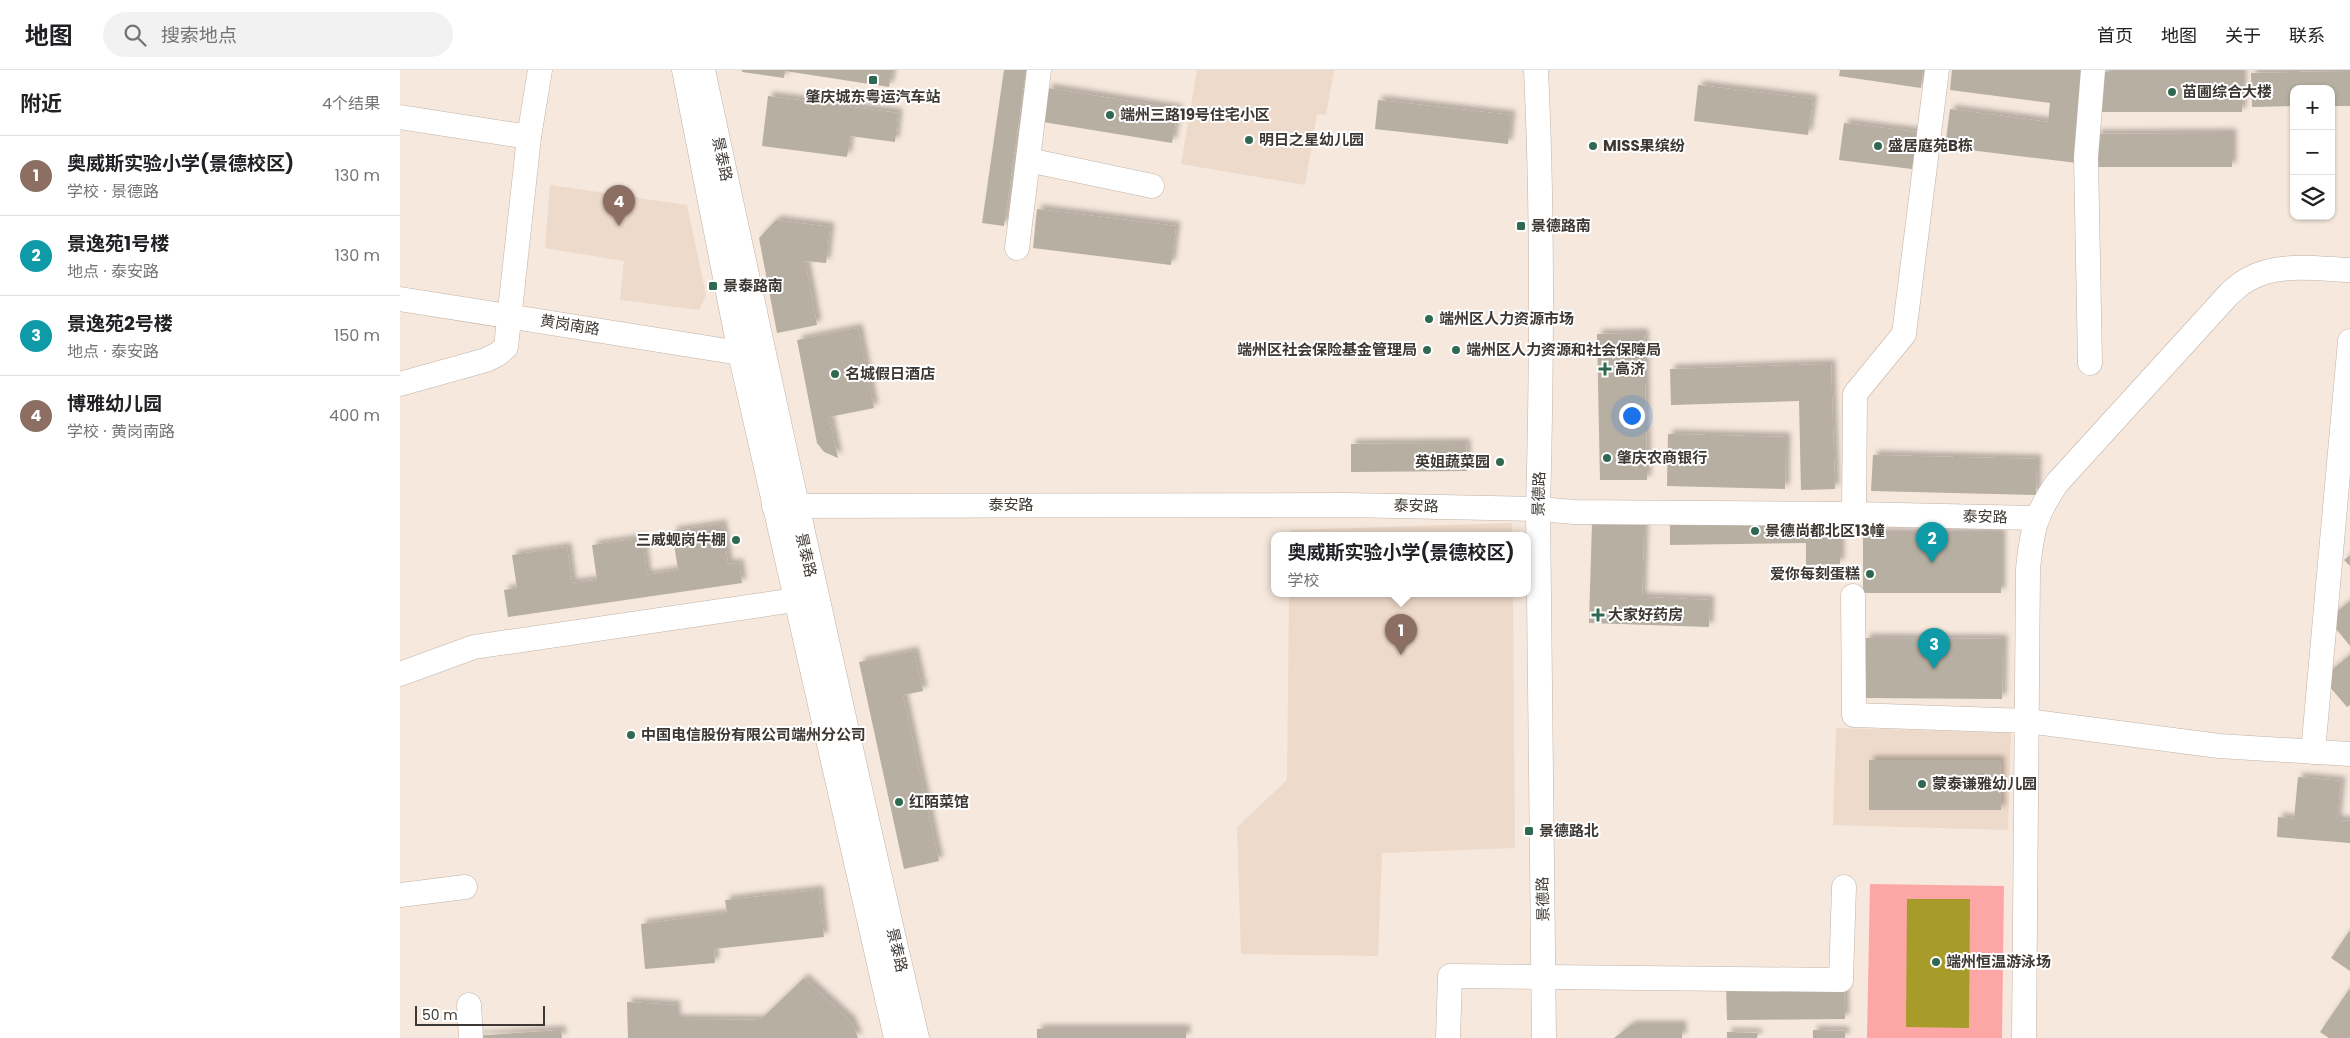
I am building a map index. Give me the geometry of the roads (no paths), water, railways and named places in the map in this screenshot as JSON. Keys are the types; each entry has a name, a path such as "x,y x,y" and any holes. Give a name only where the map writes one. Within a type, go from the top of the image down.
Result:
{"street":[{"path":"400,384 486,360 498,354 506,347 529,137 540,70"},
{"path":"684,70 740,353 785,506 795,600 896,1038"},
{"name":"景泰路","path":"703,70 785,506 861,800 918,1038"},
{"path":"1018,248 1039,70"},
{"name":"景德路","path":"1536,70 1541,180 1540,418 1544,509"},
{"name":"景德路","path":"1552,70 1544,509 1550,979 1557,1038"},
{"path":"1854,514 1855,394 1904,334 1937,70"},
{"path":"2090,363 2086,157 2093,70"},
{"path":"400,117 529,137"},
{"path":"1028,160 1152,186"},
{"path":"2024,1038 2028,569 2032,533 2036,518 2057,483 2230,293 2250,278 2269,271 2297,268 2350,270"},
{"name":"黄岗南路","path":"400,298 740,353"},
{"path":"2313,752 2350,341"},
{"name":"泰安路","path":"785,506 1345,505 1544,509 1574,512 1854,514 2036,518"},
{"path":"1853,596 1854,715 2028,721 2219,746 2350,754"},
{"path":"400,674 474,647 795,600"},
{"path":"400,895 465,887"},
{"path":"1448,1038 1450,976 1550,979 1840,980 1844,887"},
{"name":"景德路","path":"1544,1038 1550,979"},
{"path":"470,1006 471,1038"}],"place":[{"name":"肇庆城东粤运汽车站","path":"873,80"},
{"name":"苗圃综合大楼","path":"2172,92"},
{"name":"端州三路19号住宅小区","path":"1110,115"},
{"name":"明日之星幼儿园","path":"1249,140"},
{"name":"MISS果缤纷","path":"1593,146"},
{"name":"盛居庭苑B栋","path":"1878,146"},
{"name":"博雅幼儿园","path":"619,226"},
{"name":"景德路南","path":"1521,226"},
{"name":"景泰路南","path":"713,286"},
{"name":"端州区人力资源市场","path":"1429,319"},
{"name":"端州区社会保险基金管理局","path":"1427,350"},
{"name":"端州区人力资源和社会保障局","path":"1456,350"},
{"name":"高济","path":"1605,369"},
{"name":"名城假日酒店","path":"835,374"},
{"name":"肇庆农商银行","path":"1607,458"},
{"name":"英姐蔬菜园","path":"1500,462"},
{"name":"景德尚都北区13幢","path":"1755,531"},
{"name":"三威蚬岗牛棚","path":"736,540"},
{"name":"景逸苑1号楼","path":"1932,563"},
{"name":"爱你每刻蛋糕","path":"1870,574"},
{"name":"大家好药房","path":"1598,615"},
{"name":"奥威斯实验小学(景德校区)","path":"1401,655"},
{"name":"景逸苑2号楼","path":"1934,669"},
{"name":"中国电信股份有限公司端州分公司","path":"631,735"},
{"name":"蒙泰谦雅幼儿园","path":"1922,784"},
{"name":"红陌菜馆","path":"899,802"},
{"name":"景德路北","path":"1529,831"},
{"name":"端州恒温游泳场","path":"1936,962"}]}
